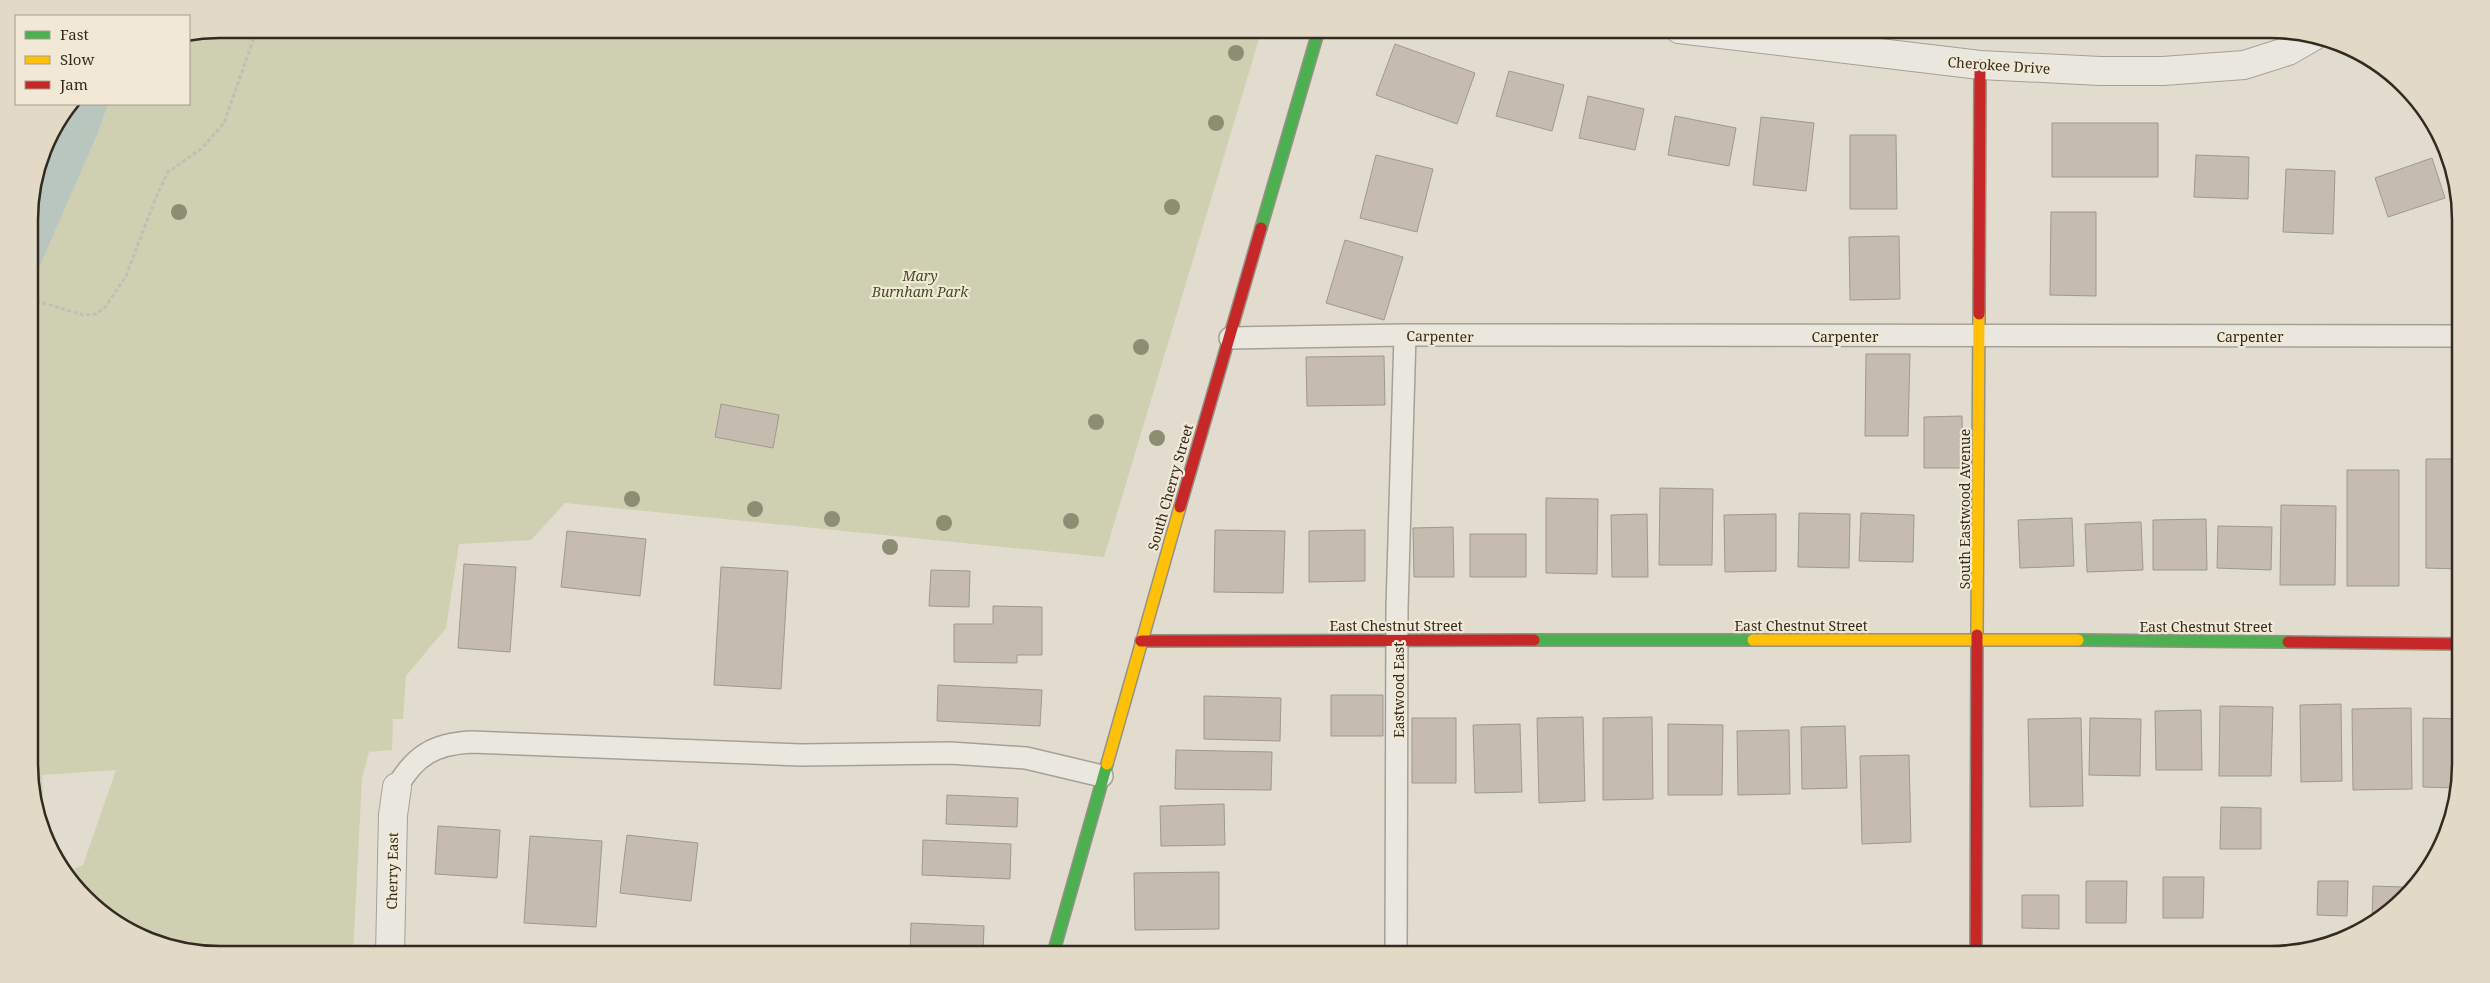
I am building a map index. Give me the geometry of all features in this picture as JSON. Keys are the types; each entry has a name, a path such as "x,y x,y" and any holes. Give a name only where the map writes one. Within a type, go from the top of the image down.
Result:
{"street":[{"name":"South Cherry Street","path":"1061,946 1102,776 1317,38"},
{"name":"Cherokee Drive","path":"1754,38 1980,65 2100,71 2204,69 2244,65 2288,51 2305,41"},
{"name":"South Eastwood Avenue","path":"1976,946 1979,639 1980,65"},
{"name":"East Chestnut Street","path":"1141,640 1979,639 2452,644"},
{"name":"Cherry East","path":"390,946 393,815 397,787"}],"lane":[{"name":"Carpenter","path":"1230,338 1405,336 2452,336"},
{"name":"Eastwood East","path":"1396,946 1398,640 1405,336"},
{"path":"397,787 406,771 435,748 471,742 801,755 950,753 1026,758 1102,776"}],"path":[{"path":"38,302 67,312 83,315 96,314 114,297 126,276 156,196 168,172 182,160 201,149 224,123 254,38"}],"green space":[{"name":"Mary Burnham Park","path":"207,38 1259,38 1104,557 565,503 531,540 459,544 446,628 406,676 403,719 393,719 392,750 369,752 362,778 353,946 219,946 195,944 161,936 128,921 99,900 72,870 83,865 116,770 42,775 44,810 38,776 38,207 41,184 51,150 68,118 78,105 190,105 190,40"}],"shaded area":[{"path":"78,105 108,105 96,137 38,270 38,207 41,184 47,161 56,139"}],"building":[{"path":"1395,44 1475,73 1457,124 1376,95"},
{"path":"1509,71 1564,85 1552,131 1496,116"},
{"path":"1588,96 1644,109 1635,150 1579,138"},
{"path":"1675,116 1736,128 1729,166 1668,155"},
{"path":"1761,117 1814,123 1806,191 1753,185"},
{"path":"2052,123 2158,123 2158,177 2052,177"},
{"path":"1850,135 1896,135 1897,209 1850,209"},
{"path":"1376,155 1433,169 1417,232 1360,218"},
{"path":"2196,155 2249,157 2248,199 2194,197"},
{"path":"2432,158 2445,198 2388,217 2375,178"},
{"path":"2286,169 2335,171 2333,234 2283,232"},
{"path":"2051,212 2096,212 2096,296 2050,295"},
{"path":"1899,236 1900,299 1850,300 1849,237"},
{"path":"1345,240 1403,257 1384,320 1326,303"},
{"path":"1866,354 1910,354 1908,436 1865,436"},
{"path":"1384,356 1385,405 1307,406 1306,357"},
{"path":"721,404 779,415 773,448 715,437"},
{"path":"1962,416 1963,468 1924,468 1924,417"},
{"path":"2426,459 2452,459 2452,569 2426,568"},
{"path":"2347,470 2399,470 2399,586 2347,586"},
{"path":"1660,488 1713,489 1712,565 1659,565"},
{"path":"1546,498 1598,499 1597,574 1546,573"},
{"path":"2281,505 2336,506 2335,585 2280,585"},
{"path":"1799,513 1850,514 1849,568 1798,567"},
{"path":"1861,513 1914,515 1913,562 1859,561"},
{"path":"1647,514 1648,577 1612,577 1611,515"},
{"path":"1776,514 1776,571 1725,572 1724,515"},
{"path":"2072,518 2074,566 2020,568 2018,520"},
{"path":"2206,519 2207,570 2153,570 2153,520"},
{"path":"2141,522 2143,570 2087,572 2085,524"},
{"path":"2218,526 2272,527 2271,570 2217,568"},
{"path":"1453,527 1454,577 1414,577 1413,528"},
{"path":"1215,530 1285,531 1283,593 1214,592"},
{"path":"1365,530 1365,581 1309,582 1309,531"},
{"path":"567,531 646,539 640,596 561,587"},
{"path":"1470,534 1526,534 1526,577 1470,577"},
{"path":"464,564 516,567 510,652 458,648"},
{"path":"721,567 788,571 781,689 714,685"},
{"path":"931,570 970,571 969,607 929,606"},
{"path":"993,606 1042,607 1042,655 1017,655 1017,663 954,662 954,624 993,624"},
{"path":"938,685 1042,690 1040,726 937,721"},
{"path":"1331,695 1383,695 1383,736 1331,736"},
{"path":"1204,696 1281,698 1280,741 1204,739"},
{"path":"2341,704 2342,781 2301,782 2300,705"},
{"path":"2220,706 2273,707 2271,776 2219,776"},
{"path":"2411,708 2412,789 2353,790 2352,709"},
{"path":"2201,710 2202,770 2156,770 2155,711"},
{"path":"1583,717 1585,801 1539,803 1537,718"},
{"path":"1652,717 1653,799 1603,800 1603,718"},
{"path":"1412,718 1456,718 1456,783 1412,783"},
{"path":"2081,718 2083,806 2030,807 2028,719"},
{"path":"2090,718 2141,719 2140,776 2089,775"},
{"path":"2423,718 2452,719 2451,788 2423,787"},
{"path":"1520,724 1522,792 1475,793 1473,725"},
{"path":"1668,724 1723,725 1722,795 1668,795"},
{"path":"1845,726 1847,788 1802,789 1801,727"},
{"path":"1789,730 1790,794 1738,795 1737,731"},
{"path":"1176,750 1272,752 1271,790 1175,789"},
{"path":"1909,755 1911,842 1862,844 1860,756"},
{"path":"947,795 1018,798 1017,827 946,824"},
{"path":"1224,804 1225,845 1161,846 1160,806"},
{"path":"2221,807 2261,808 2261,849 2220,849"},
{"path":"438,826 500,830 497,878 435,874"},
{"path":"627,835 698,843 691,901 620,893"},
{"path":"530,836 602,841 596,927 524,923"},
{"path":"923,840 1011,844 1010,879 922,875"},
{"path":"1219,872 1219,929 1135,930 1134,873"},
{"path":"2163,877 2204,877 2203,918 2163,918"},
{"path":"2086,881 2127,881 2126,923 2086,923"},
{"path":"2318,881 2348,881 2347,916 2317,915"},
{"path":"2373,886 2403,887 2391,900 2372,915"},
{"path":"2022,895 2059,895 2059,929 2022,928"},
{"path":"911,923 984,926 983,946 910,946"}],"traffic: fast":[{"path":"1261,228 1316,38"},
{"path":"1534,640 1753,640"},
{"path":"2078,640 2288,642"},
{"path":"1055,946 1107,764"}],"traffic: slow":[{"path":"1977,635 1979,314"},
{"path":"1107,764 1180,507"},
{"path":"1753,640 2078,640"}],"traffic: jam":[{"path":"1979,314 1980,65"},
{"path":"1180,507 1261,228"},
{"path":"1976,946 1977,635"},
{"path":"1141,641 1534,640"},
{"path":"2288,642 2452,644"}]}
